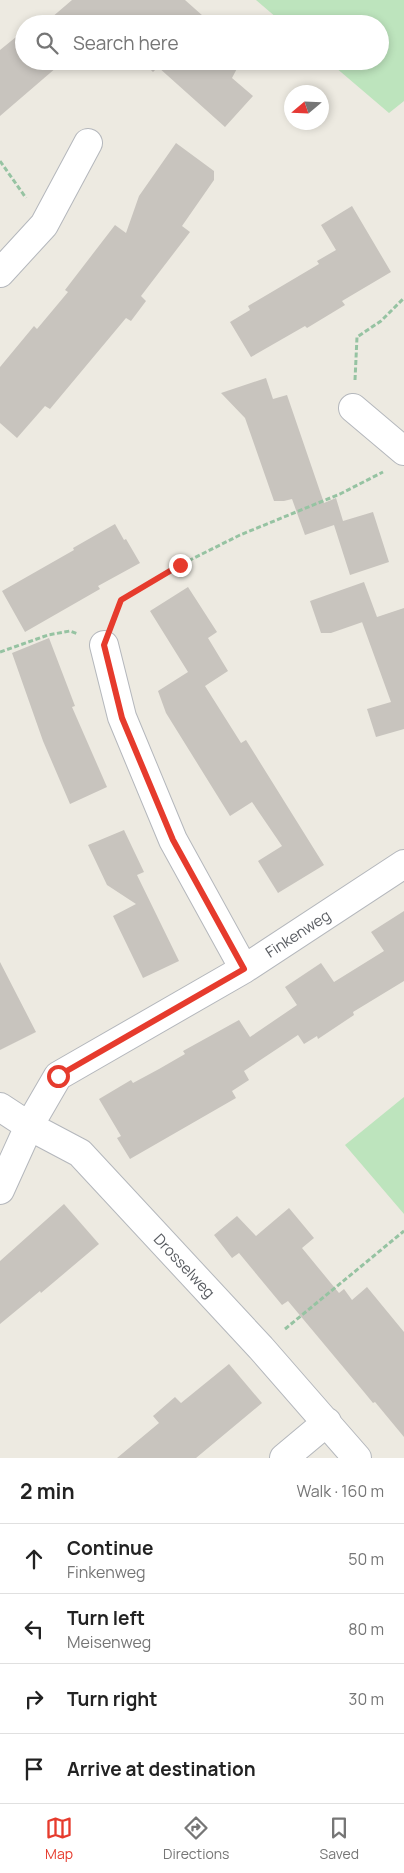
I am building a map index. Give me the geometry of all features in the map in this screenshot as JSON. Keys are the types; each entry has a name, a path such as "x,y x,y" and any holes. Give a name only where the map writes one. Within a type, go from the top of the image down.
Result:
{"street":[{"path":"0,273 44,225 88,142"},
{"path":"353,408 396,461"},
{"path":"104,645 122,718 173,840 244,969"},
{"name":"Finkenweg","path":"0,1190 29,1126 58,1076 244,969 404,864"},
{"name":"Drosselweg","path":"0,1107 29,1126 80,1153 261,1348 357,1458"},
{"path":"284,1458 327,1422"}],"path":[{"path":"0,161 44,225"},
{"path":"353,408 357,337 380,321 404,298"},
{"path":"0,652 48,635 70,631 104,645 121,600 180,565 240,534 340,494 396,461"},
{"path":"261,1348 404,1231"}],"green space":[{"path":"256,0 404,0 404,101 389,113 339,70 389,70 389,15 274,15"},
{"path":"404,1097 404,1214 345,1145"}],"building":[{"path":"72,0 185,0 202,15 54,15"},
{"path":"15,38 15,70 54,70 0,116 0,50"},
{"path":"161,70 236,70 232,78 253,96 225,127"},
{"path":"176,143 214,171 214,180 182,226 190,232 141,296 146,301 131,321 126,318 50,409 45,406 17,438 0,423 0,367 34,326 37,329 68,292 65,290 115,225 126,233 139,196"},
{"path":"352,206 391,272 342,301 345,305 307,328 305,326 251,357 230,322 250,310 248,306 319,264 317,261 336,250 321,225"},
{"path":"266,378 273,399 287,395 324,503 336,498 343,521 373,512 389,562 350,575 334,525 305,535 292,499 274,501 245,418 221,393"},
{"path":"115,524 140,563 98,586 100,589 25,632 2,591"},
{"path":"364,582 377,617 331,633 321,633 310,601"},
{"path":"188,587 217,632 208,638 228,671 205,686 241,743 246,740 324,865 278,893 258,861 282,846 252,802 230,816 166,713 158,691 188,672 150,611"},
{"path":"404,608 404,729 376,737 367,709 391,702 362,622"},
{"path":"49,638 75,706 72,707 107,787 70,804 43,741 12,653"},
{"path":"124,830 144,872 137,875 179,961 143,978 113,916 136,904 107,885 88,845"},
{"path":"404,911 404,981 353,1012 354,1015 318,1039 317,1036 304,1044 298,1035 244,1071 249,1080 232,1091 236,1098 130,1159 117,1138 121,1136 99,1099 131,1080 133,1083 159,1069 185,1054 183,1051 239,1020 250,1037 297,1005 285,987 321,963 334,982 384,951 371,932"},
{"path":"0,962 36,1032 0,1050"},
{"path":"64,1204 99,1244 41,1293 40,1291 0,1324 0,1261"},
{"path":"289,1208 314,1238 302,1248 339,1293 344,1289 352,1300 367,1287 404,1332 404,1437 375,1402 373,1403 288,1301 282,1305 239,1253 232,1258 214,1235 237,1216 256,1236"},
{"path":"229,1364 262,1403 196,1458 117,1458 159,1423 153,1416 175,1397 181,1403"}],"route":[{"path":"58,1076 244,969 173,840 122,718 104,645 121,600 180,565"}]}
